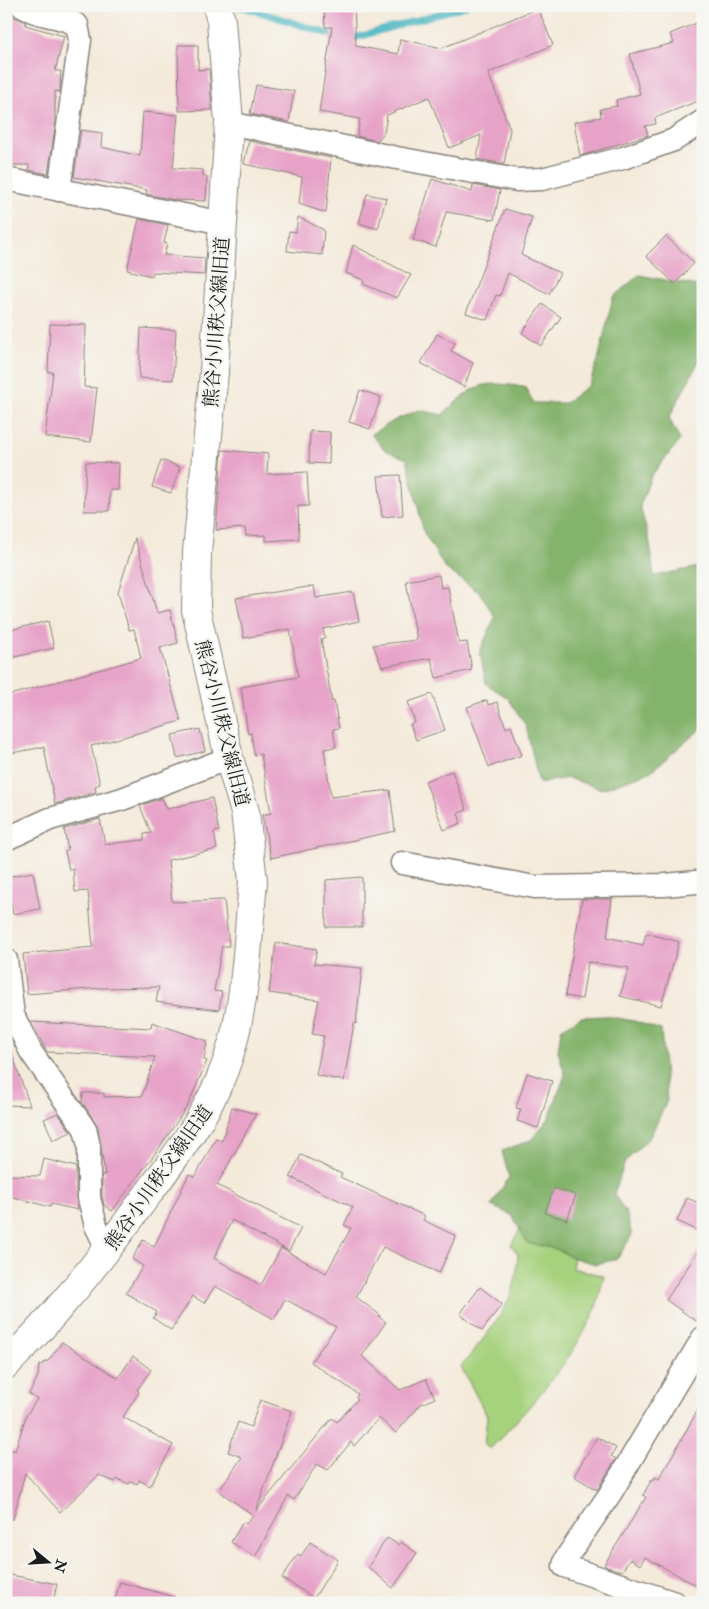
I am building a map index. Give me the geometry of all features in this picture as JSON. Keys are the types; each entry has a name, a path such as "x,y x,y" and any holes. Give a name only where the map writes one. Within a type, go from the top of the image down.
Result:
{"street":[{"path":"22,6 50,18 67,19 77,25 80,40 59,190"},
{"name":"熊谷小川秩父線旧道","path":"6,1365 30,1341 108,1250 185,1144 207,1110 233,1042 243,993 253,881 244,812 229,758 196,610 195,582 214,372 229,123 221,21 217,6"},
{"path":"229,123 397,158 517,180 542,179 623,158 674,140 703,121"},
{"path":"6,179 223,223"},
{"path":"6,839 50,819 122,799 229,758"},
{"path":"402,863 535,887 665,885 696,882"},
{"path":"6,960 13,1015 31,1052 85,1129 89,1146 89,1198 96,1226 108,1250"},
{"path":"675,1603 564,1566 566,1558 610,1494 703,1338"}],"green space":[{"path":"639,275 703,287 703,353 669,418 680,440 651,476 640,506 650,543 654,576 703,566 703,727 650,772 602,789 568,778 539,783 526,726 508,698 486,684 480,651 495,617 480,593 445,568 424,533 407,459 385,450 371,434 397,419 419,410 442,415 471,391 487,385 497,384 525,387 534,403 565,403 589,385 598,360 613,297"},
{"path":"606,1016 634,1021 661,1030 667,1101 650,1137 625,1162 614,1194 626,1213 632,1235 617,1259 596,1264 574,1258 556,1249 527,1243 512,1215 491,1206 509,1177 502,1151 531,1140 549,1118 565,1075 558,1051 561,1029 581,1017"},
{"path":"524,1222 576,1246 572,1268 604,1276 595,1310 575,1347 534,1401 490,1449 484,1444 487,1416 461,1367 500,1316 511,1293 516,1278 518,1254 511,1245"}],"building":[{"path":"324,6 354,6 356,46 398,54 400,39 442,48 538,8 553,45 488,73 510,129 504,164 477,159 481,135 449,148 429,97 387,115 384,133 377,141 357,136 360,119 319,112 332,27 325,27"},
{"path":"6,16 26,22 25,25 64,36 55,71 61,71 60,92 55,91 55,127 48,174 29,170 29,165 6,165"},
{"path":"699,22 703,33 703,99 655,118 656,124 645,126 648,135 580,156 574,122 601,117 600,109 617,106 616,100 640,94 630,54 674,43 670,34"},
{"path":"178,45 198,45 198,70 209,69 212,110 179,111"},
{"path":"256,85 294,91 289,122 250,114"},
{"path":"143,112 178,115 173,168 203,170 203,176 207,176 206,201 175,200 146,194 147,190 74,177 81,130 102,133 101,147 140,156"},
{"path":"249,141 331,158 326,213 299,204 302,177 244,164"},
{"path":"432,179 472,192 473,185 500,190 494,220 446,212 436,247 413,240"},
{"path":"367,194 386,198 378,229 359,223"},
{"path":"505,209 532,217 521,255 560,273 549,294 508,273 500,296 496,295 487,320 466,313"},
{"path":"298,217 324,230 322,255 287,251 289,231 296,232"},
{"path":"139,219 168,225 164,243 167,244 164,255 205,258 204,275 153,272 152,276 127,270"},
{"path":"666,236 694,263 675,284 646,256"},
{"path":"353,245 411,275 397,298 363,284 364,280 346,273"},
{"path":"542,304 561,317 541,346 522,333"},
{"path":"50,324 86,325 84,387 97,388 91,442 45,437 53,372 48,372"},
{"path":"141,328 176,330 173,380 139,378"},
{"path":"437,334 455,343 451,351 473,363 464,387 421,363"},
{"path":"360,390 381,397 370,429 349,422"},
{"path":"310,431 330,432 329,464 309,463"},
{"path":"222,450 268,454 267,474 307,472 309,506 298,506 299,539 266,541 266,535 246,536 245,528 216,530"},
{"path":"161,460 180,467 171,493 152,487"},
{"path":"86,462 119,463 118,490 110,490 109,511 84,511"},
{"path":"400,475 403,515 382,517 378,476"},
{"path":"135,538 157,613 170,610 178,643 160,648 181,721 91,746 100,784 95,786 96,792 55,804 44,747 6,754 6,696 141,658 134,629 129,630 118,592"},
{"path":"439,575 441,588 448,587 459,643 467,642 472,670 436,678 431,658 382,667 373,645 417,640 406,581"},
{"path":"314,586 316,598 353,592 359,621 323,629 325,638 321,639 332,702 334,701 339,728 333,729 336,747 324,749 331,797 390,790 395,831 271,858 262,815 271,813 261,754 254,755 251,733 248,734 241,687 298,677 290,629 244,638 236,598"},
{"path":"48,621 54,648 6,659 6,631"},
{"path":"432,694 445,730 416,740 410,724 415,722 408,702"},
{"path":"487,700 488,705 497,702 506,728 511,726 522,755 489,767 467,707"},
{"path":"200,729 205,751 177,758 172,735"},
{"path":"452,771 467,810 458,813 461,823 444,830 425,781"},
{"path":"162,798 167,809 212,798 219,831 214,832 217,849 168,860 172,902 224,900 229,946 222,946 214,991 222,992 219,1010 156,1002 159,987 101,988 27,994 23,954 93,947 88,891 75,892 73,869 69,870 65,851 68,850 64,829 100,819 105,844 144,840 144,834 151,833 140,806"},
{"path":"33,872 40,909 13,914 6,877"},
{"path":"362,877 362,927 326,927 326,880"},
{"path":"582,899 612,899 607,937 643,945 646,933 679,942 661,1006 620,996 629,968 588,962 582,999 565,996"},
{"path":"276,943 317,949 314,964 362,968 356,1024 354,1023 344,1081 316,1075 324,1036 312,1034 319,1000 269,993"},
{"path":"31,1022 151,1028 152,1022 207,1041 204,1060 207,1061 188,1105 160,1147 112,1211 104,1205 102,1196 102,1174 105,1175 98,1126 82,1102 83,1093 104,1093 104,1097 142,1096 155,1057 47,1052"},
{"path":"6,1045 9,1045 30,1106 6,1105"},
{"path":"527,1073 552,1081 538,1128 517,1121 521,1109 516,1108"},
{"path":"232,1107 256,1114 217,1185 301,1228 289,1251 232,1220 214,1258 261,1285 281,1248 326,1273 351,1228 344,1225 353,1207 290,1177 301,1155 342,1174 340,1177 425,1216 423,1220 456,1236 439,1273 383,1247 356,1297 380,1315 379,1317 386,1322 362,1356 400,1390 426,1379 435,1398 421,1404 396,1433 379,1418 354,1446 351,1442 328,1470 317,1464 294,1500 288,1496 255,1557 231,1542 243,1522 246,1524 253,1515 219,1491 242,1457 228,1452 238,1422 251,1427 260,1400 292,1411 256,1511 332,1418 337,1422 358,1399 356,1397 358,1394 311,1362 336,1327 285,1299 274,1319 215,1286 204,1303 193,1296 171,1330 153,1318 157,1312 126,1293 143,1266 132,1259 143,1240 154,1247 189,1174 195,1177 216,1138 222,1141"},
{"path":"58,1113 71,1132 53,1140 44,1119"},
{"path":"44,1159 76,1167 78,1210 51,1204 50,1207 6,1195 6,1175 40,1176"},
{"path":"554,1188 576,1195 567,1220 545,1213"},
{"path":"687,1198 703,1205 703,1233 677,1221"},
{"path":"703,1244 703,1311 696,1321 666,1300"},
{"path":"480,1287 502,1304 482,1331 460,1314"},
{"path":"62,1342 118,1378 133,1356 151,1370 137,1390 139,1392 123,1417 173,1445 150,1486 139,1480 137,1484 131,1481 129,1484 117,1479 115,1482 99,1475 60,1512 25,1473 13,1519 6,1519 6,1448 15,1451 26,1416 37,1399 29,1394 38,1376 39,1366 49,1360"},
{"path":"703,1401 703,1589 645,1557 640,1565 630,1559 622,1571 607,1567 604,1565 646,1497 643,1495 652,1479 654,1480 655,1477 659,1479"},
{"path":"597,1437 616,1448 611,1456 616,1459 597,1490 574,1476"},
{"path":"387,1538 399,1545 401,1542 417,1553 393,1588 368,1567"},
{"path":"310,1542 338,1560 314,1598 282,1578 298,1554 301,1556"},
{"path":"6,1574 57,1584 53,1603 6,1603"},
{"path":"120,1582 175,1597 175,1603 114,1603"}],"waterway":[{"path":"225,6 244,7 338,37"},
{"path":"348,40 465,6"}]}
